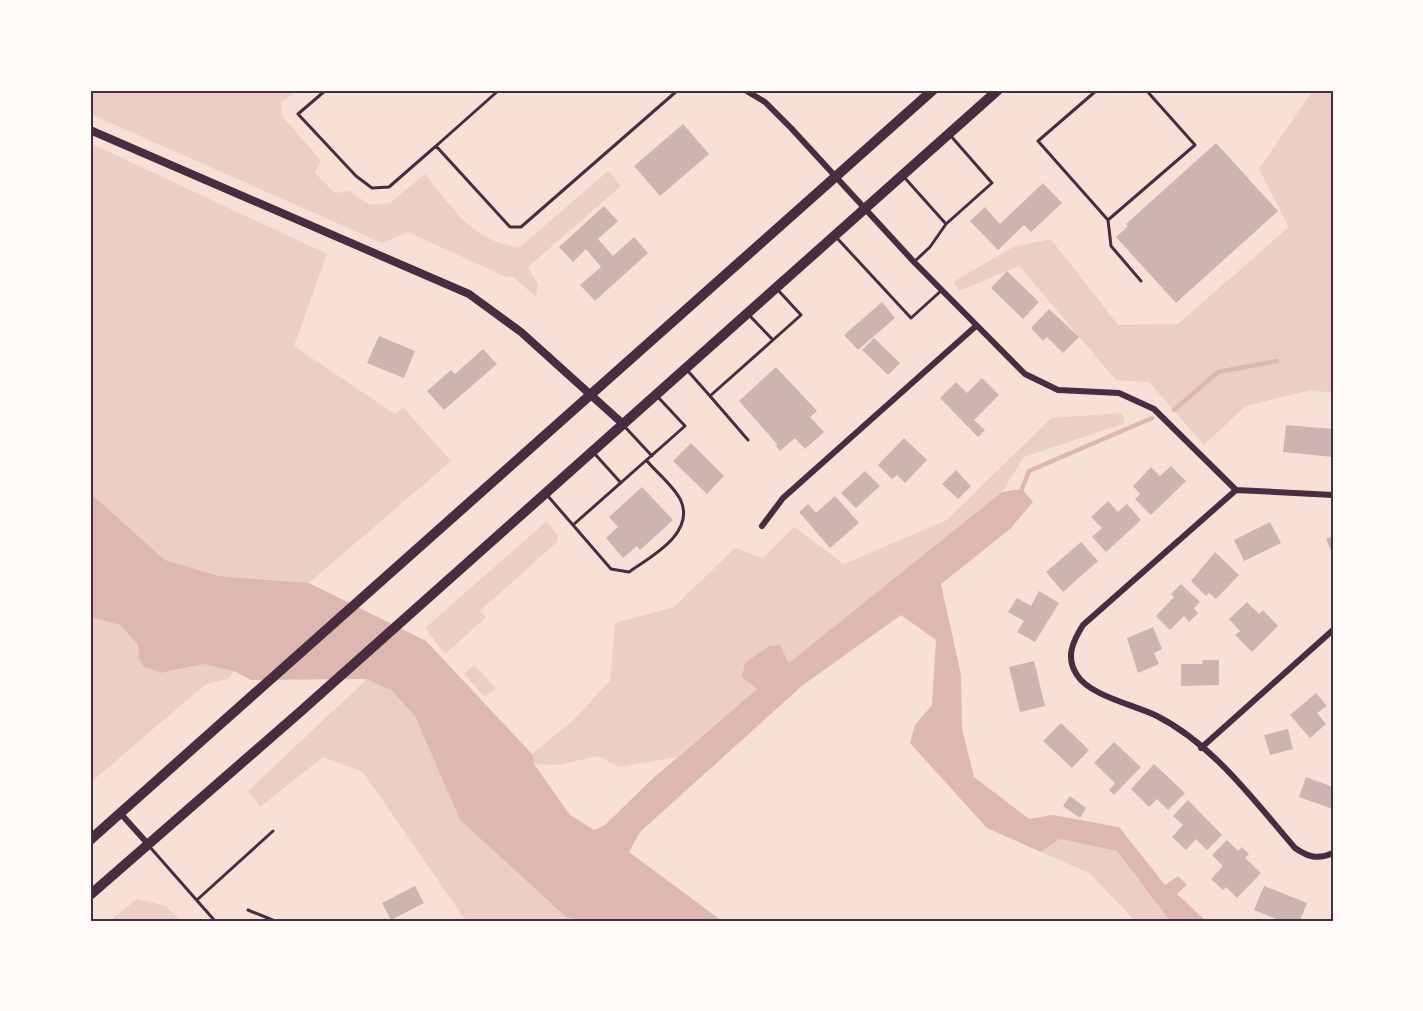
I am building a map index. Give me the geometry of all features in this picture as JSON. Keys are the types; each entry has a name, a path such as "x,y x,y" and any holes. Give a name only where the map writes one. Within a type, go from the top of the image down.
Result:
{"highway":[{"path":"90,840 368,596 933,90"},
{"path":"90,895 300,712 998,90"}],"street":[{"path":"746,90 765,102 914,262 1025,374 1058,390 1119,393 1154,409 1236,490 1333,495"},
{"path":"90,130 469,294 521,332 622,424"},
{"path":"762,526 783,498 976,326"},
{"path":"1236,490 1083,625 1070,650 1071,664 1077,676 1088,687 1158,717 1201,748 1227,771 1295,848 1306,855 1318,858 1333,854"},
{"path":"1201,748 1333,630"},
{"path":"122,814 148,844"}],"lane":[{"path":"326,90 298,114 356,176 372,188 389,187 499,90"},
{"path":"436,146 510,227 521,228 678,90"},
{"path":"1097,90 1038,141 1108,220 1110,246 1141,281"},
{"path":"1108,220 1195,145 1146,90"},
{"path":"914,262 930,247 946,224 992,183 948,134"},
{"path":"902,175 946,224"},
{"path":"835,236 912,318 942,290"},
{"path":"710,396 801,315 776,288"},
{"path":"748,313 773,340"},
{"path":"685,369 748,440"},
{"path":"573,525 685,426 656,394"},
{"path":"622,424 652,456"},
{"path":"592,451 621,483"},
{"path":"545,493 611,569 622,573 629,572 675,537 682,520 681,501 647,461"},
{"path":"198,899 273,831"},
{"path":"148,844 215,921"},
{"path":"248,910 275,921"}],"shaded area":[{"path":"90,90 297,90 281,103 282,116 321,160 315,173 335,193 349,191 370,205 390,203 425,174 465,222 489,239 520,247 608,171 621,186 528,267 538,284 536,297 512,276 506,277 408,232 382,243 90,114"},
{"path":"1313,90 1333,90 1333,393 1311,390 1246,406 1204,445 1149,382 1116,380 1019,266 959,291 953,282 1013,247 1051,239 1118,325 1178,324 1289,227 1259,169"},
{"path":"90,143 327,254 294,346 395,414 403,407 451,461 309,583 219,576 165,560 90,493"},
{"path":"1122,413 1125,423 1024,457 1002,492 789,664 780,645 769,646 746,663 742,677 757,689 677,757 619,767 598,756 558,765 534,764 532,754 571,722 610,681 615,623 674,607 735,548 763,558 794,527 844,564 947,520 1051,418"},
{"path":"1022,489 1033,502 1010,529 941,584 961,675 962,729 974,777 1029,819 1053,815 1119,827 1165,885 1178,876 1187,885 1177,894 1206,921 1170,921 1117,851 1060,839 1041,852 987,828 910,743 915,725 932,705 936,640 901,615 803,685 640,832 629,852 722,921 585,921 566,917 460,820 415,716 391,690 366,679 251,680 234,671 203,664 160,673 144,667 139,659 138,645 120,625 90,617 90,493 165,560 219,576 309,583 426,641 532,754 534,764 570,815 594,830 605,825 650,781 757,689 742,677 745,663 769,646 780,645 789,663 1002,492"},
{"path":"547,521 558,536 557,542 480,611 486,617 445,654 425,628"},
{"path":"90,617 120,625 138,645 139,659 144,667 159,673 203,664 234,671 228,679 206,684 90,783"},
{"path":"474,665 496,688 485,697 464,674"},
{"path":"367,679 391,690 415,716 460,820 566,917 585,921 466,921 363,772 323,757 260,807 248,791"},
{"path":"1060,839 1117,851 1170,921 1135,921 1089,873 1041,852"},
{"path":"137,899 166,906 181,921 110,921"}],"building":[{"path":"683,124 709,154 660,196 634,166"},
{"path":"1216,143 1278,211 1176,303 1116,237 1128,226 1126,224"},
{"path":"1043,183 1062,203 1031,232 1024,225 998,250 970,221 985,207 1000,224"},
{"path":"604,206 618,221 598,239 613,256 634,237 648,253 595,301 580,285 601,267 586,249 573,262 559,247"},
{"path":"1007,271 1039,302 1023,319 991,288"},
{"path":"882,302 895,318 858,350 844,335"},
{"path":"1049,309 1079,337 1063,353 1047,337 1043,341 1031,328"},
{"path":"379,336 415,351 404,378 367,363"},
{"path":"874,338 900,363 888,375 862,350"},
{"path":"483,349 497,364 444,410 427,391 451,370 455,374"},
{"path":"776,367 817,411 810,417 824,432 805,449 795,438 780,451 777,444 739,401"},
{"path":"982,378 999,395 974,420 985,430 978,437 940,398 956,382 967,393"},
{"path":"1286,425 1333,429 1333,457 1283,452"},
{"path":"904,438 927,460 905,483 897,475 892,479 878,465"},
{"path":"691,443 724,476 707,494 673,461"},
{"path":"1171,466 1186,481 1151,515 1135,499 1140,494 1133,486 1151,467 1160,476"},
{"path":"956,470 971,486 958,499 942,484"},
{"path":"865,471 880,486 856,508 841,493"},
{"path":"642,487 673,520 640,550 637,546 623,558 606,538 618,527 609,517"},
{"path":"835,496 859,523 830,548 799,512 808,504 816,513"},
{"path":"1108,501 1118,512 1127,504 1141,520 1106,552 1092,537 1102,528 1091,517"},
{"path":"1270,522 1281,543 1244,561 1234,540"},
{"path":"1333,536 1333,555 1326,539"},
{"path":"1081,542 1098,561 1063,592 1046,572"},
{"path":"1215,552 1239,575 1216,599 1209,593 1206,596 1191,581"},
{"path":"1181,584 1200,602 1194,608 1198,613 1189,622 1184,616 1170,630 1156,616 1174,597 1171,594"},
{"path":"1039,591 1059,603 1035,642 1017,632 1024,621 1008,612 1017,598 1031,606"},
{"path":"1247,602 1259,614 1263,610 1278,626 1252,652 1235,635 1240,631 1229,619"},
{"path":"1153,627 1162,649 1154,653 1159,664 1138,673 1127,638"},
{"path":"1203,660 1219,660 1219,685 1181,686 1181,664 1202,664"},
{"path":"1034,661 1045,706 1020,712 1009,667"},
{"path":"1316,693 1327,706 1317,713 1326,724 1310,738 1290,715"},
{"path":"1061,723 1089,750 1072,768 1043,741"},
{"path":"1288,729 1293,749 1270,755 1264,735"},
{"path":"1114,742 1141,767 1114,795 1109,790 1115,783 1094,763"},
{"path":"1154,764 1185,793 1168,810 1157,799 1149,807 1131,789"},
{"path":"1306,777 1333,787 1333,809 1299,797"},
{"path":"1070,796 1086,808 1080,818 1063,806"},
{"path":"1188,800 1222,835 1207,850 1196,839 1186,850 1172,837 1183,825 1173,816"},
{"path":"1227,840 1238,851 1242,847 1249,854 1245,858 1261,873 1237,898 1226,887 1223,890 1211,879 1223,866 1212,855"},
{"path":"415,886 424,903 391,920 382,903"},
{"path":"1264,886 1307,903 1300,921 1281,921 1254,910"}],"waterway":[{"path":"1174,410 1218,372 1277,361"},
{"path":"1022,489 1029,471 1152,418"}]}
